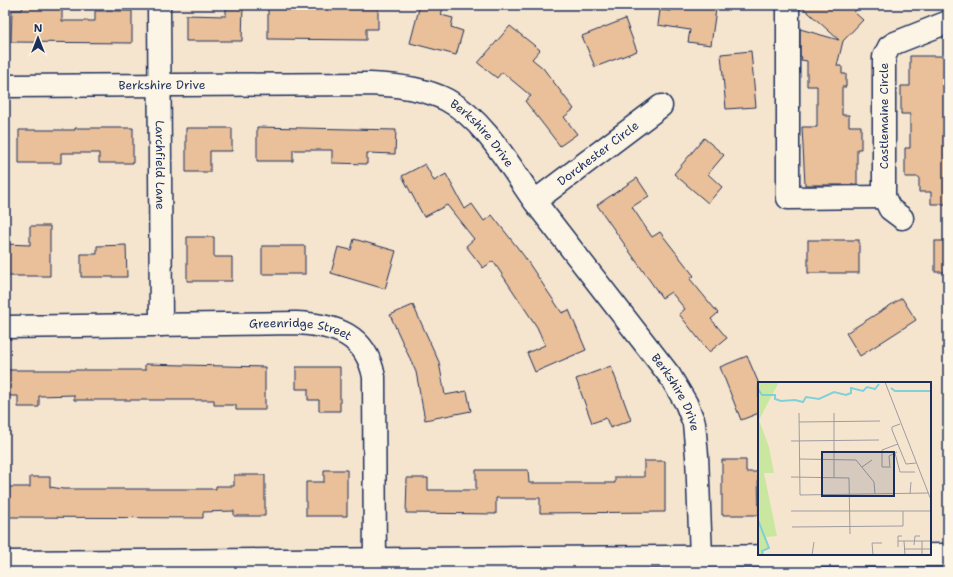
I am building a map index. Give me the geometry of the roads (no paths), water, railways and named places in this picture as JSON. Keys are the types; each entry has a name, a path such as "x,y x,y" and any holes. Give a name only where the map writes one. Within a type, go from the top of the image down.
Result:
{"street":[{"name":"Larchfield Lane","path":"159,5 161,325"},
{"path":"788,5 788,198 884,197 890,209 902,218"},
{"name":"Castlemaine Circle","path":"884,197 884,57 889,47 895,43 948,22"},
{"name":"Berkshire Drive","path":"5,86 370,84 406,87 447,100 469,117 492,142 535,201 670,376 686,403 694,423 696,435 701,556"},
{"name":"Dorchester Circle","path":"535,201 661,106"},
{"name":"Greenridge Street","path":"5,327 311,324 334,328 347,334 358,343 368,356 374,377 375,566"},
{"path":"5,562 375,566 701,556 818,555"}]}
